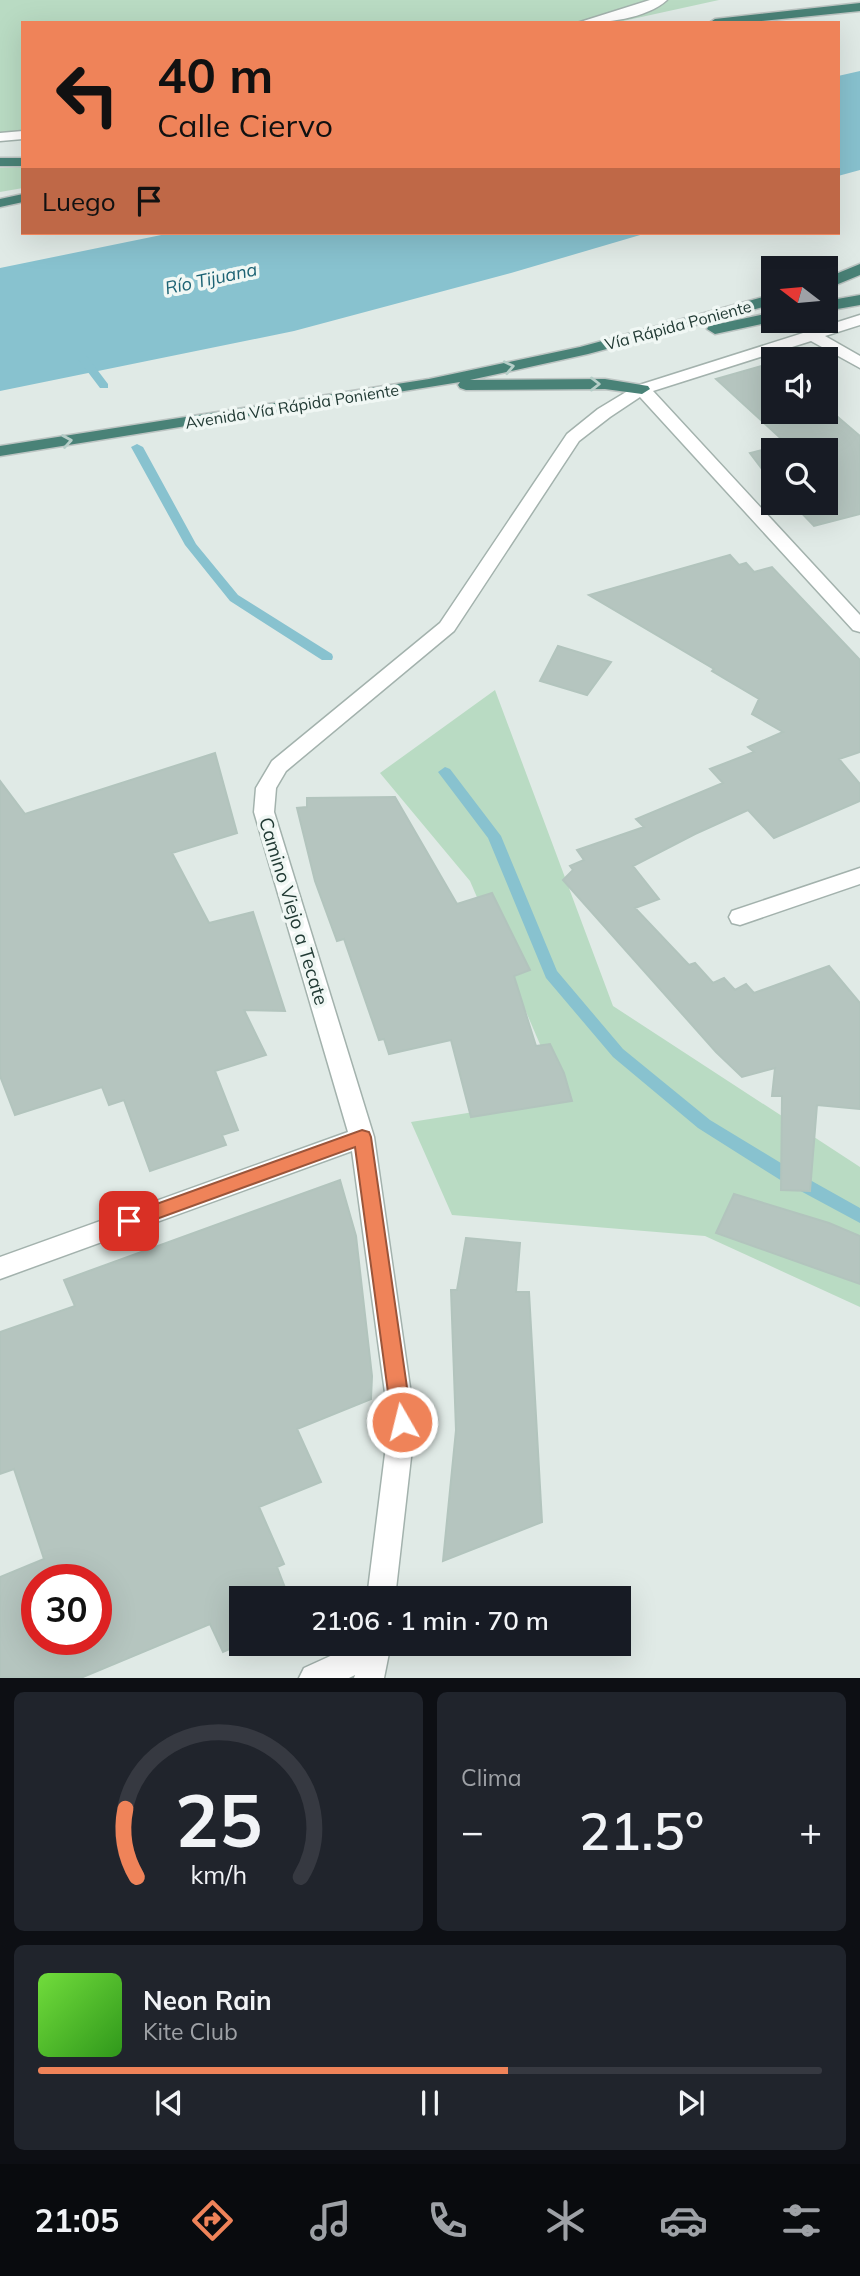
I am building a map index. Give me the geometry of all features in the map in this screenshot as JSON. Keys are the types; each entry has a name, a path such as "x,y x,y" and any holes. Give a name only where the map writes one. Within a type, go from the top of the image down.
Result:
{"highway":[{"path":"729,21 860,7"},
{"path":"840,23 860,18"},
{"path":"0,162 21,162"},
{"path":"0,203 21,198"},
{"path":"838,279 860,270"},
{"path":"838,304 860,300"},
{"name":"Vía Rápida Poniente","path":"582,351 761,303"},
{"path":"582,351 698,333 761,320"},
{"name":"Avenida Vía Rápida Poniente","path":"0,452 429,384 582,351"},
{"path":"429,384 605,384 642,389"}],"street":[{"path":"591,21 635,10 661,0"},
{"path":"0,137 21,135"},
{"name":"Camino Viejo a Tecate","path":"383,1586 402,1422 362,1137 264,811 266,788 279,766 447,627 573,438 604,413 642,389 860,320"},
{"path":"812,335 860,363"},
{"path":"642,389 860,626"},
{"path":"740,917 860,876"},
{"path":"0,1268 362,1137"},
{"path":"314,1678 373,1657"}],"green space":[{"path":"0,0 719,0 623,21 21,21 21,138 0,138"},
{"path":"21,167 21,188 0,192 0,168"},
{"path":"495,690 613,1006 860,1167 860,1307 705,1236 452,1215 411,1122 563,1098 470,881 380,773"}],"water":[{"path":"860,71 860,170 840,175 840,76"},
{"name":"Río Tijuana","path":"161,235 640,235 294,331 0,391 0,268"}],"building":[{"path":"761,366 761,420 716,379"},
{"path":"838,417 860,436 860,514 814,526 803,515 838,515 838,438 780,438 765,424 838,424"},
{"path":"761,450 761,468 750,453"},
{"path":"730,555 739,565 746,563 754,572 772,567 860,660 860,752 839,759 860,784 860,801 774,838 748,810 695,834 633,866 659,899 635,908 689,965 695,963 713,983 724,978 735,990 746,984 754,993 829,966 860,1003 860,1109 817,1105 810,1191 781,1190 782,1096 772,1096 775,1068 742,1077 716,1052 563,880 573,870 570,866 584,860 577,850 644,827 636,819 723,783 710,769 754,752 748,747 783,732 752,714 759,699 712,671 714,669 589,595"},
{"path":"558,646 611,662 587,695 540,681"},
{"path":"215,753 237,833 172,853 209,923 253,912 285,1011 244,1010 266,1055 215,1071 238,1130 222,1135 226,1145 150,1171 124,1100 109,1105 102,1087 15,1115 0,1076 0,781 25,814"},
{"path":"395,797 457,904 492,893 530,970 514,976 536,1046 550,1044 564,1073 572,1101 471,1117 451,1040 389,1054 384,1039 379,1040 344,939 337,941 315,881 297,808 307,807 307,798"},
{"path":"340,1180 356,1236 372,1376 371,1399 297,1429 321,1482 259,1507 284,1564 277,1567 284,1586 229,1586 229,1649 223,1652 210,1624 83,1677 0,1677 0,1577 21,1568 21,1655 112,1655 112,1564 32,1564 44,1559 14,1469 0,1474 0,1332 75,1306 64,1280"},
{"path":"734,1194 829,1223 860,1236 860,1284 716,1233"},
{"path":"466,1238 520,1243 516,1292 529,1292 542,1522 443,1561 456,1430 451,1290 457,1290"}],"waterway":[{"path":"82,357 104,386"},
{"path":"137,447 191,545 234,598 327,657"},
{"path":"445,772 494,836 551,974 618,1053 704,1124 788,1176 860,1216"}],"route":[{"path":"129,1221 362,1137 402,1422"}]}
